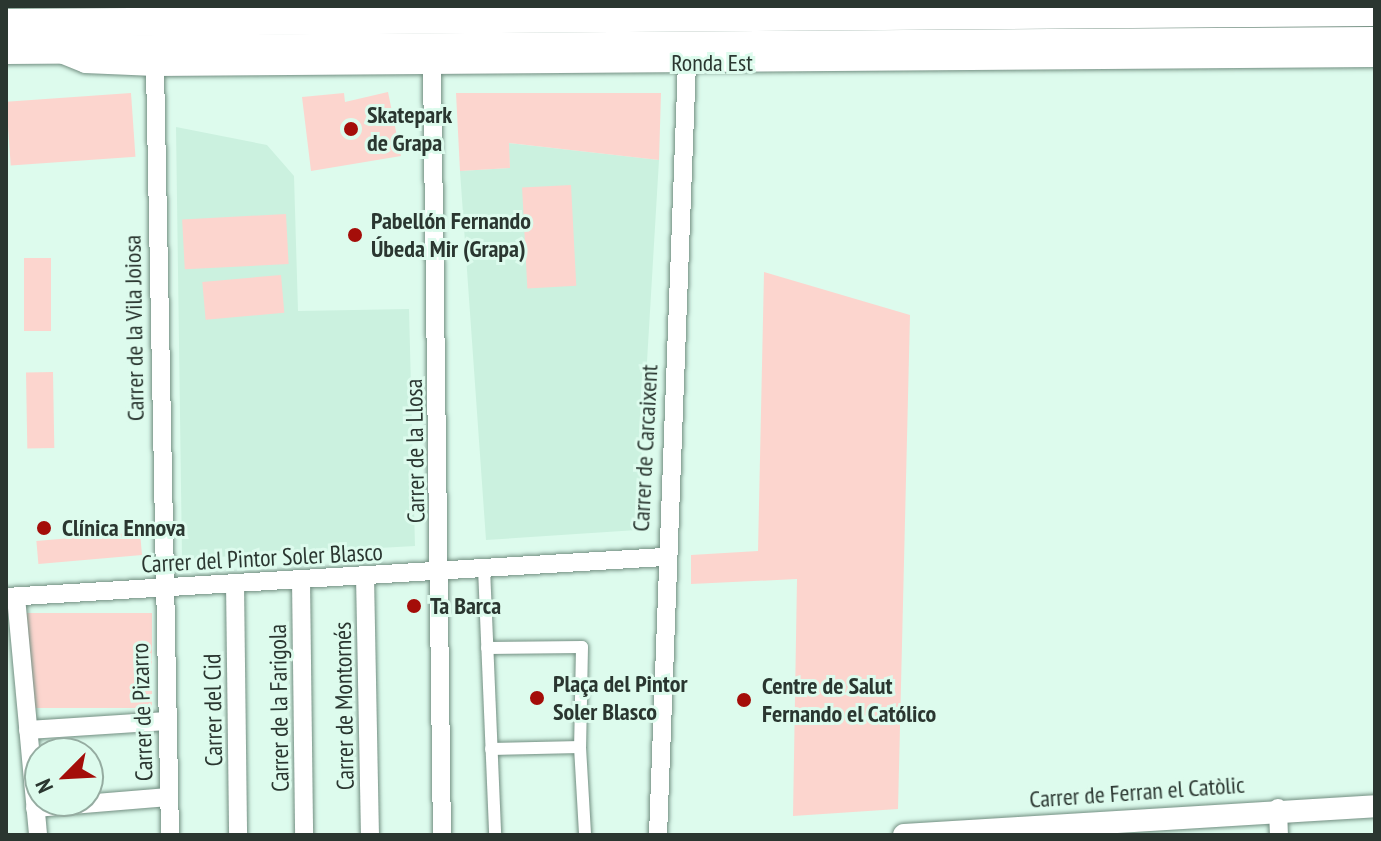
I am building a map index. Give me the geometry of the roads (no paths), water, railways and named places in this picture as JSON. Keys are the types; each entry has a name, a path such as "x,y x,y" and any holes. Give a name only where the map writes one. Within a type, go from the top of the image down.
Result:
{"main road":[{"name":"Ronda Est","path":"6,23 1375,12"},
{"name":"Ronda Est","path":"6,50 1375,41"}],"street":[{"name":"Ronda Est","path":"53,51 85,64 155,67 1375,58"},
{"name":"Carrer de Carcaixent","path":"658,835 664,557 687,63"},
{"name":"Carrer de la Llosa","path":"432,65 442,835"},
{"name":"Carrer de la Vila Joiosa","path":"155,67 162,588"},
{"name":"Carrer del Pintor Soler Blasco","path":"11,597 664,557"},
{"path":"484,568 495,835"},
{"name":"Carrer de Montornés","path":"365,576 370,835"},
{"name":"Carrer de la Farigola","path":"301,580 304,835"},
{"name":"Carrer del Cid","path":"235,583 238,835"},
{"name":"Carrer de Pizarro","path":"162,588 170,835"},
{"path":"11,597 29,737"},
{"path":"487,648 582,647 580,747 585,835"},
{"path":"28,730 167,721"},
{"path":"491,749 580,747"},
{"path":"104,802 169,797"},
{"name":"Carrer de Ferran el Catòlic","path":"904,835 1085,829 1278,808 1375,806"},
{"path":"1278,808 1279,835"}],"place":[{"name":"Skatepark de Grapa","path":"351,129"},
{"name":"Pabellón Fernando Úbeda Mir (Grapa)","path":"355,235"},
{"name":"Clínica Ennova","path":"44,528"},
{"name":"Ta Barca","path":"414,606"},
{"name":"Plaça del Pintor Soler Blasco","path":"537,698"},
{"name":"Centre de Salut Fernando el Católico","path":"744,700"}]}
